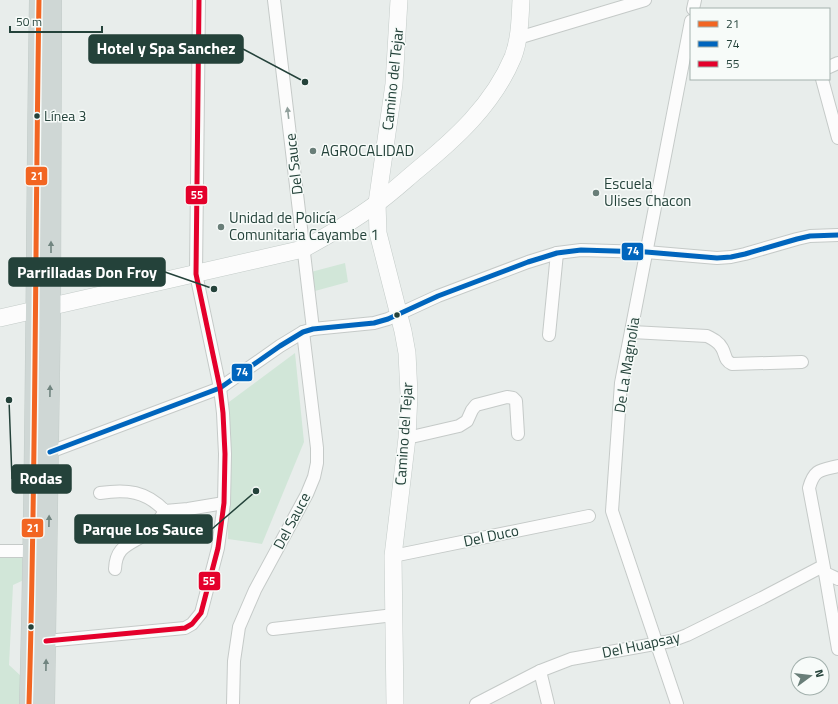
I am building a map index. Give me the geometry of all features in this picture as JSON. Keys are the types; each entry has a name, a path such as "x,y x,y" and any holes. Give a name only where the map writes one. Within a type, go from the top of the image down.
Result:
{"main road":[{"path":"39,0 36,168 50,452 45,704"},
{"path":"29,704 52,0"}],"street":[{"path":"46,641 185,628 197,620 201,613 218,548 224,503 226,454 223,414 220,388 196,274 200,0"},
{"name":"Del Sauce","path":"233,704 234,661 239,627 255,590 307,494 314,477 317,463 304,249 274,0"},
{"name":"Camino del Tejar","path":"395,704 393,556 407,438 409,387 407,353 400,314 378,233 377,203 394,84 399,0"},
{"path":"0,318 304,249 332,233 377,203 442,150 477,115 504,77 513,56 520,26 521,0"},
{"path":"518,38 645,0"},
{"name":"De La Magnolia","path":"678,704 612,511 621,384 690,26"},
{"path":"822,80 838,138"},
{"path":"50,452 220,388 280,346 308,330 374,323 400,314 438,296 528,262 557,253 581,250 646,252 717,258 731,257 810,236 838,235"},
{"path":"548,336 557,253"},
{"path":"632,332 707,336 716,340 722,348 725,357 732,364 802,362"},
{"path":"407,438 459,426 467,421 472,410 476,406 507,398 513,398 516,401 518,434"},
{"path":"838,466 820,470 812,477 809,488 838,649"},
{"path":"100,493 128,491 144,495 156,502 166,511"},
{"path":"115,569 115,558 121,549 148,533 166,511 224,503"},
{"name":"Del Duco","path":"393,556 589,516"},
{"path":"0,551 34,551"},
{"path":"824,570 838,579"},
{"name":"Del Huapsay","path":"476,704 540,671 571,659 657,644 687,635 824,570"},
{"path":"273,629 394,616"},
{"path":"540,671 548,704"}],"green space":[{"path":"345,263 348,282 315,291 311,272"},
{"path":"295,353 304,442 262,544 228,539 229,402"},
{"path":"0,558 28,558 26,579 13,585 9,665 22,677 22,704 0,704"}],"transit line":[{"name":"21","path":"29,704 33,528 39,0"},
{"name":"55","path":"46,641 185,628 192,624 201,613 218,548 224,503 225,454 223,413 220,388 196,274 199,0"},
{"name":"74","path":"50,452 220,388 280,346 303,332 313,329 374,323 388,319 438,296 528,262 557,253 581,250 646,252 717,258 745,254 810,236 838,235"}],"place":[{"name":"Hotel y Spa Sanchez","path":"305,82"},
{"name":"Línea 3","path":"37,116"},
{"name":"AGROCALIDAD","path":"313,151"},
{"name":"Escuela Ulises Chacon","path":"596,193"},
{"name":"Unidad de Policía Comunitaria Cayambe 1","path":"221,227"},
{"name":"Parrilladas Don Froy","path":"214,289"},
{"name":"Rodas","path":"9,400"},
{"name":"Parque Los Sauce","path":"256,491"}]}
